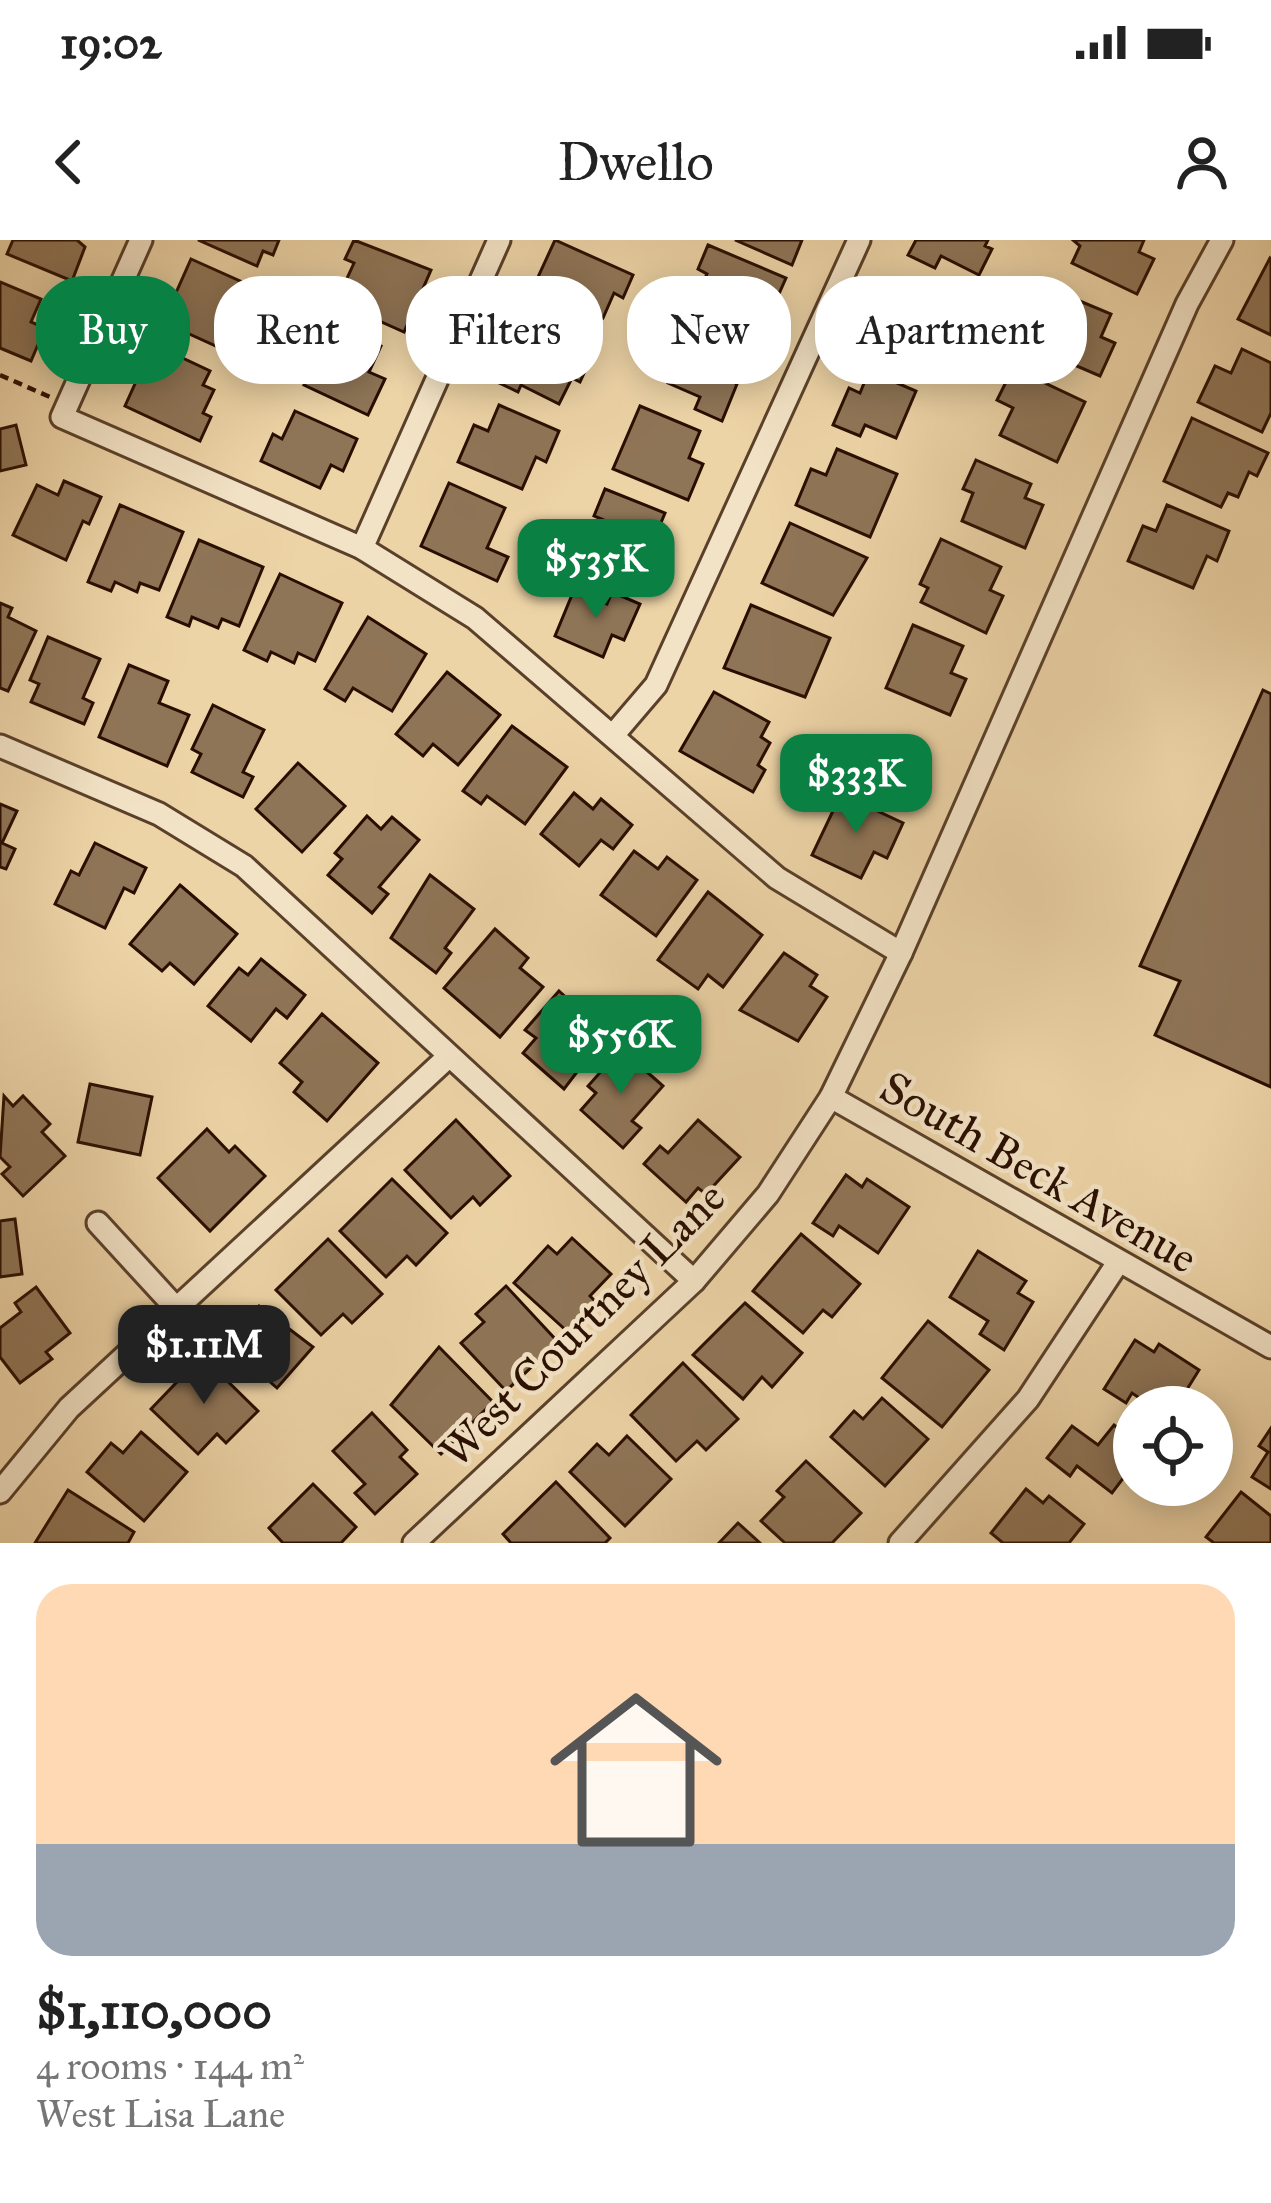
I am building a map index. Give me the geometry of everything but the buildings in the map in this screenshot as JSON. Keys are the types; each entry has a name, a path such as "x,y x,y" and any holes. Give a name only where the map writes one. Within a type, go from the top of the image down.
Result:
{"street":[{"path":"141,240 65,411 362,548 476,618 615,733 777,878 902,953"},
{"path":"362,548 499,240"},
{"path":"615,733 656,685 859,240"},
{"name":"West Courtney Lane","path":"414,1543 694,1281 768,1194 832,1097 902,953 1187,304 1222,240"},
{"path":"0,746 159,814 244,866 694,1281"},
{"path":"0,1492 69,1408 447,1058"},
{"name":"South Beck Avenue","path":"832,1097 1271,1347"},
{"path":"98,1223 175,1307"},
{"path":"900,1543 1028,1399 1118,1264"}],"path":[{"path":"0,375 65,411"}]}
